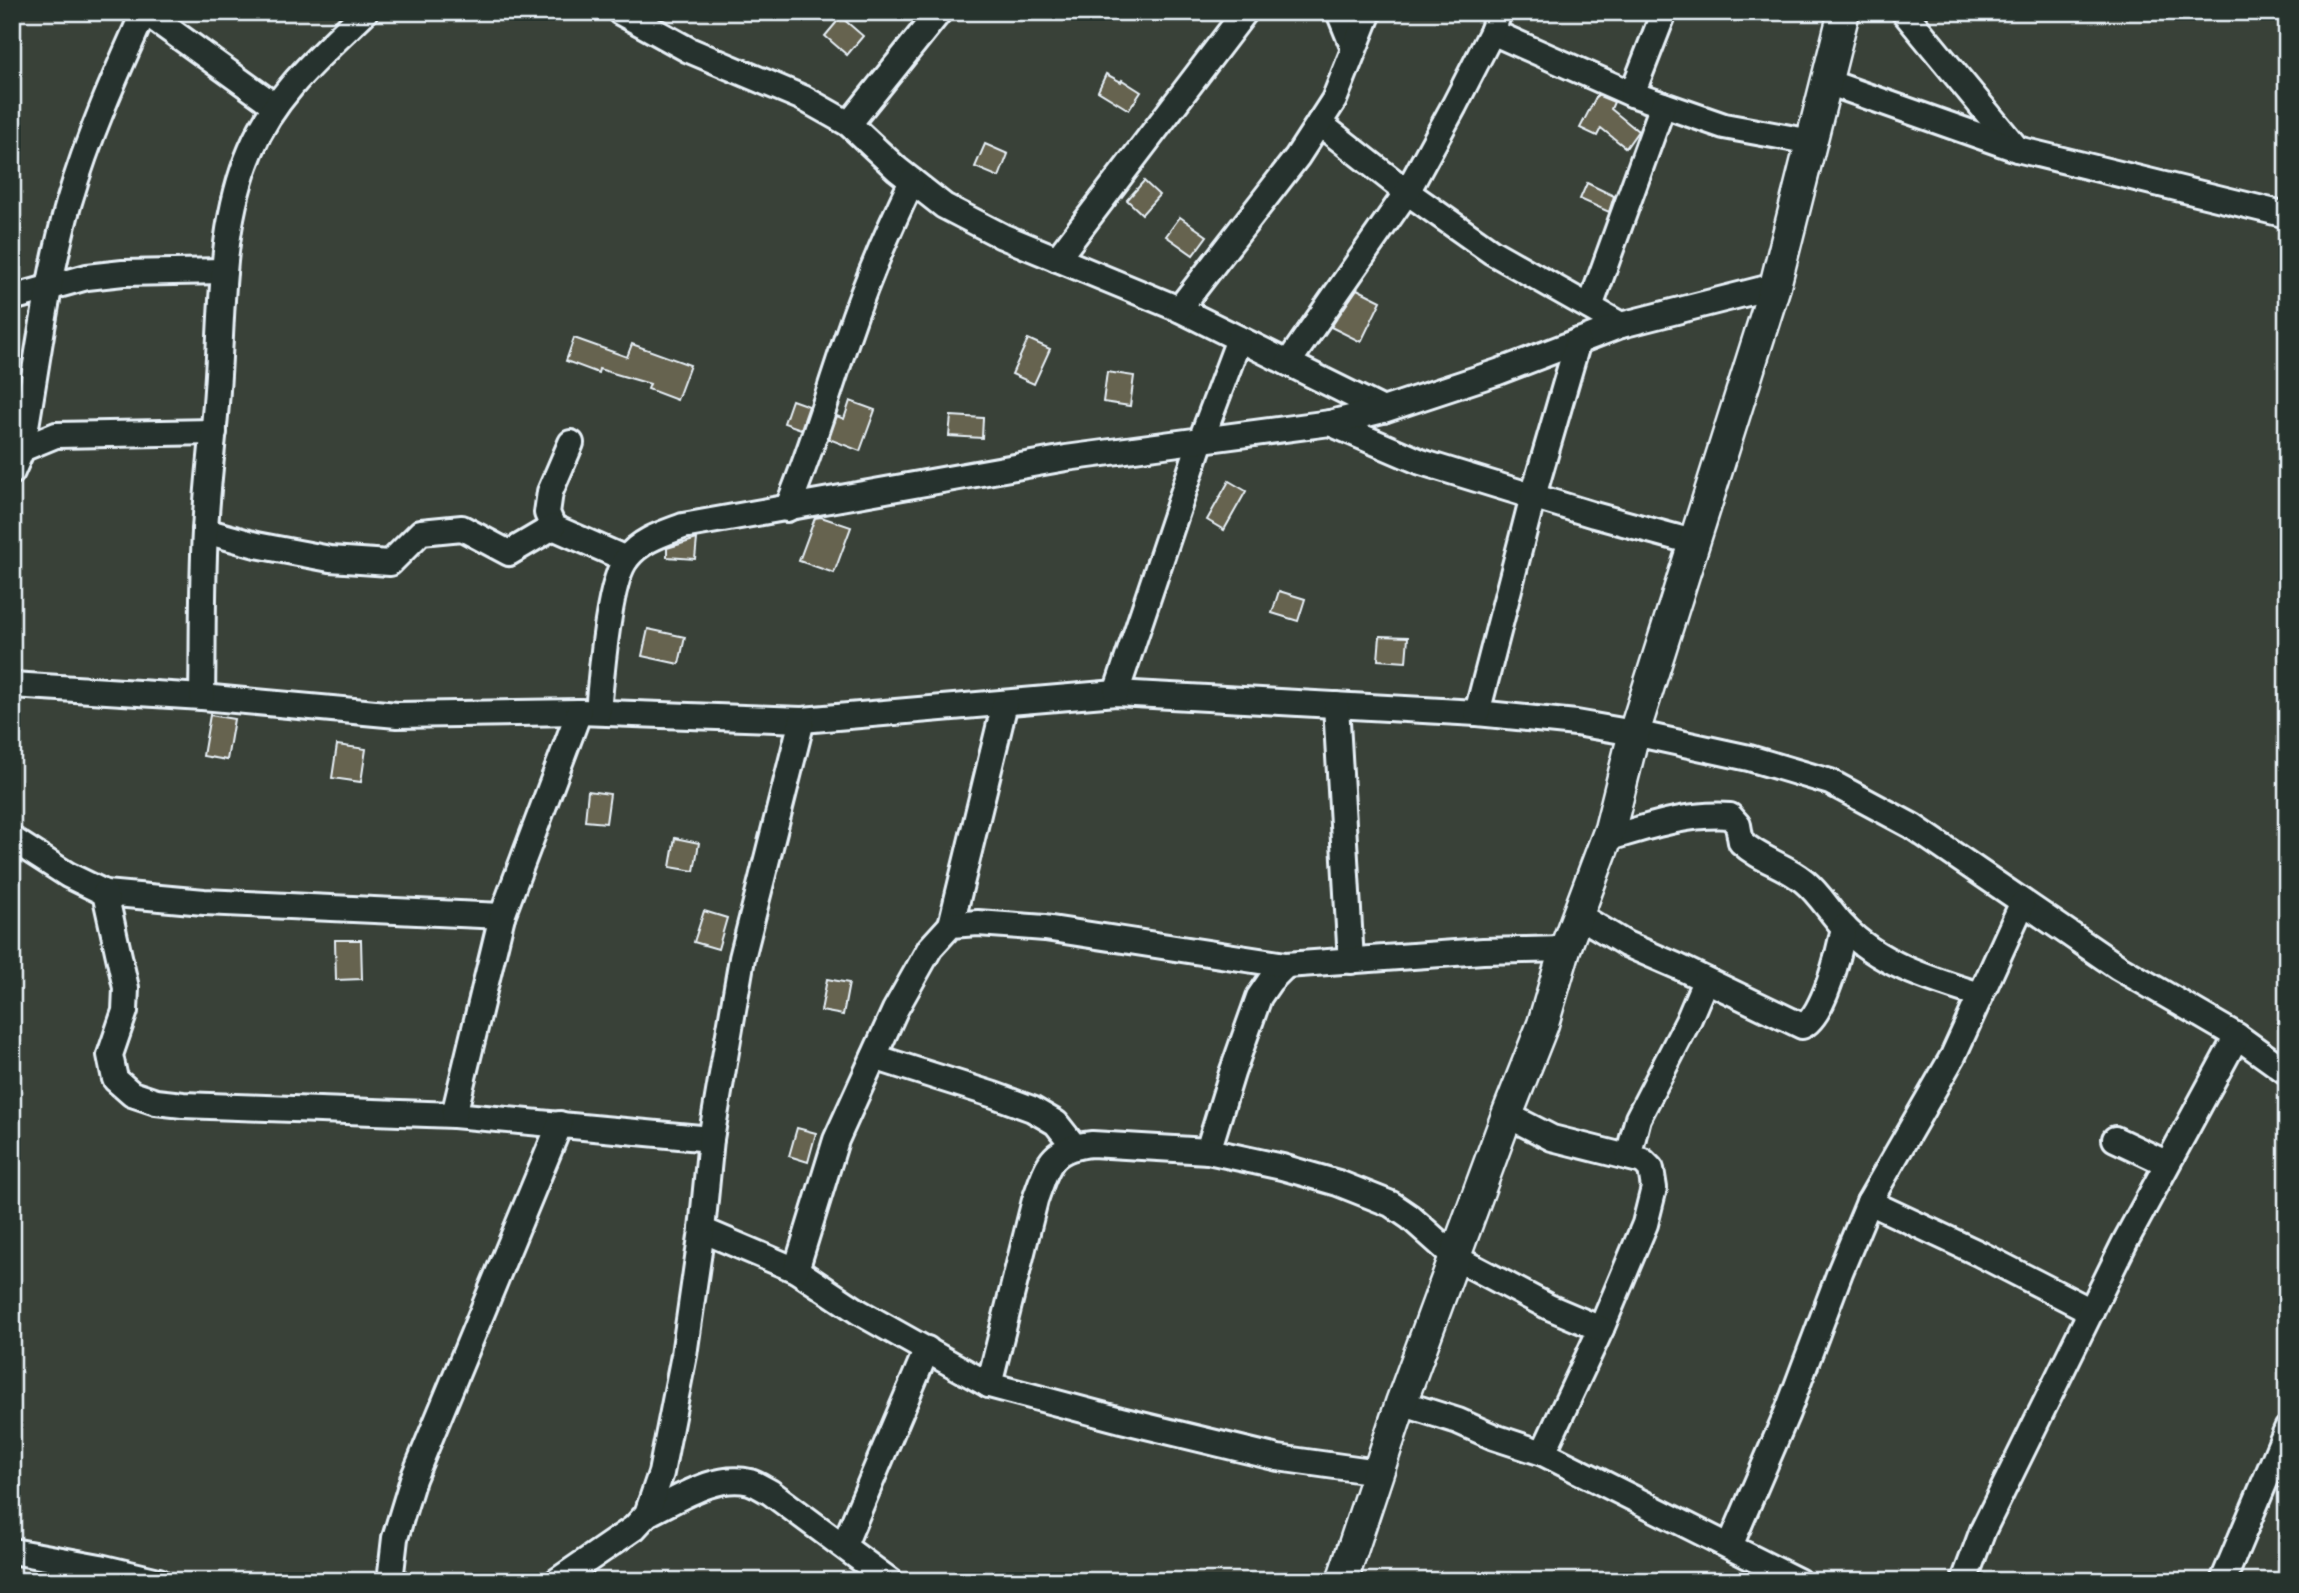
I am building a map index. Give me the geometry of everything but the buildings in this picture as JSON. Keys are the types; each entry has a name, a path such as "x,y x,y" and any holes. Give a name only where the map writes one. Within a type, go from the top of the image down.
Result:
{"street":[{"path":"17,461 49,287 69,201 103,105 144,12 275,106"},
{"path":"202,697 205,531 224,271 236,192 252,148 275,106 315,61 365,12"},
{"path":"620,12 690,50 803,98 849,124 944,206 1002,236 1179,309 1384,410"},
{"path":"849,124 939,12"},
{"path":"1058,258 1245,12"},
{"path":"1339,12 1354,49"},
{"path":"1179,309 1281,179 1334,100 1369,12"},
{"path":"1632,94 1664,12"},
{"path":"1342,1581 1401,1404 1543,1024 1565,949 1606,839 1634,733 1775,286 1844,12"},
{"path":"1904,12 2017,149"},
{"path":"1288,363 1407,192 1495,22 1632,94 1724,126 1812,142"},
{"path":"1827,82 2017,149 2287,215"},
{"path":"1590,307 1663,105"},
{"path":"1319,123 1407,192 1492,252 1621,325"},
{"path":"787,509 808,458 848,333 883,243 912,181"},
{"path":"12,298 87,277 123,273 224,271"},
{"path":"454,1115 502,916 588,712 605,647 615,587 625,559 646,540 683,526 1066,458 1330,423 1384,410 1498,372 1621,325 1775,286"},
{"path":"1116,693 1201,440 1239,339"},
{"path":"1477,713 1533,496 1577,341"},
{"path":"1330,423 1421,461 1693,542"},
{"path":"17,461 57,435 214,432"},
{"path":"571,443 550,492 547,513 553,527 625,559"},
{"path":"205,531 256,545 330,559 390,563 421,532 462,528 509,553 553,527"},
{"path":"12,685 202,697 397,715 588,712 802,720 1116,693 1477,713 1576,723 1749,758 1830,782 1912,826 2022,904 2118,967 2237,1036 2287,1072"},
{"path":"796,1270 836,1140 895,1010 930,948 951,925 1005,703"},
{"path":"1336,705 1351,961"},
{"path":"647,1514 661,1473 684,1355 702,1230 711,1139 741,958 802,720"},
{"path":"1606,839 1671,819 1730,816 1738,825 1741,842 1755,854 1777,863 1804,881 1819,895 1844,927 1870,948 1900,966 1928,978 1980,995"},
{"path":"12,839 68,875 106,893 204,902 502,916"},
{"path":"106,893 126,988 125,1011 110,1055 115,1079 132,1094 156,1102 183,1105 454,1115 711,1139"},
{"path":"1730,1546 1787,1413 1869,1202 1953,1056 2022,904"},
{"path":"1578,915 1626,944 1795,1025 1808,1024 1825,992 1839,956 1844,927"},
{"path":"951,925 978,922 1045,928 1286,965 1483,951 1565,949"},
{"path":"1208,1151 1259,998 1270,981 1286,965"},
{"path":"1628,1157 1638,1118 1688,1021 1705,981"},
{"path":"1964,1581 1983,1530 2091,1311 2166,1163 2237,1036"},
{"path":"874,1057 1032,1109 1056,1123 1074,1146"},
{"path":"1507,1115 1552,1138 1643,1161 1651,1169 1654,1188 1645,1224 1601,1329 1543,1453"},
{"path":"390,1581 395,1538 414,1479 560,1124"},
{"path":"2115,1139 2166,1163"},
{"path":"989,1385 1035,1200 1046,1170 1057,1153 1074,1146 1092,1144 1208,1151 1338,1182 1375,1197 1410,1217 1456,1258 1549,1307 1601,1329"},
{"path":"1869,1202 1980,1254 2091,1311"},
{"path":"702,1230 796,1270 859,1312 989,1385 1278,1458 1378,1472"},
{"path":"844,1545 927,1349"},
{"path":"1401,1404 1458,1421 1494,1437 1543,1453 1798,1581"},
{"path":"2222,1581 2287,1429"},
{"path":"557,1581 634,1528 647,1514 719,1482 750,1482 770,1492 890,1581"},
{"path":"12,1551 159,1581"}]}
